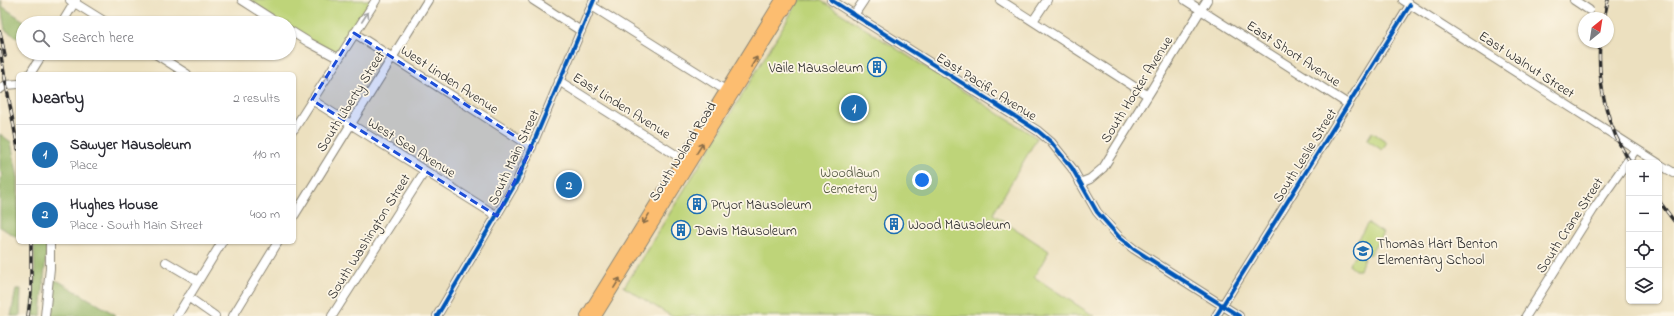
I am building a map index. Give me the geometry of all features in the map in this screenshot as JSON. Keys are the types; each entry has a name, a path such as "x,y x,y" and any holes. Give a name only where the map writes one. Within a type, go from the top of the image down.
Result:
{"main road":[{"name":"South Noland Road","path":"729,93 781,0"},
{"name":"South Noland Road","path":"592,315 729,93 791,0"}],"street":[{"path":"242,0 267,16"},
{"path":"296,126 376,0"},
{"name":"South Liberty Street","path":"296,213 428,0"},
{"path":"532,0 581,31"},
{"name":"East Pacific Avenue","path":"831,0 1038,131 1051,142 1072,168 1097,212 1120,238 1134,249 1239,316"},
{"path":"854,15 864,0"},
{"path":"1000,0 1147,95"},
{"path":"1034,21 1047,0"},
{"name":"East Short Avenue","path":"1185,0 1348,104"},
{"name":"South Hocker Avenue","path":"1080,184 1090,179 1103,168 1207,0"},
{"name":"East Walnut Street","path":"1403,0 1653,160"},
{"path":"1574,0 1589,10"},
{"path":"66,16 73,1 96,16"},
{"path":"593,3 729,93"},
{"name":"South Main Street","path":"437,316 517,180 593,3"},
{"name":"South Leslie Street","path":"1216,316 1410,5"},
{"name":"West Linden Avenue","path":"354,33 532,147"},
{"path":"296,34 338,58"},
{"path":"31,72 39,60"},
{"path":"165,60 184,72"},
{"name":"East Linden Avenue","path":"559,82 686,162"},
{"path":"4,87 16,84"},
{"name":"West Sea Avenue","path":"312,100 497,216"},
{"name":"South Crane Street","path":"1526,316 1593,210 1636,149"},
{"name":"East Walnut Street","path":"1662,166 1674,174"},
{"name":"South Washington Street","path":"332,316 425,170"},
{"path":"45,316 50,268 50,244"},
{"path":"177,316 221,244"},
{"path":"233,316 277,244"},
{"path":"166,262 198,282"},
{"path":"188,297 216,316"}],"highlighted area":[{"path":"354,33 532,147 497,216 312,100"}],"green space":[{"path":"0,0 3,7 16,16 16,37 5,30"},
{"path":"242,0 375,0 338,58 296,34 296,16 267,16"},
{"name":"Woodlawn Cemetery","path":"799,0 820,0 1037,138 993,214 1049,251 1034,277 1094,316 671,316 624,287 709,150"},
{"path":"1372,132 1387,142 1382,150 1367,140"},
{"path":"0,134 11,142 16,168 16,237 0,227 0,179 3,174 0,171"},
{"path":"1368,223 1383,233 1369,255 1361,250 1365,244 1358,239"},
{"path":"34,244 47,244 41,316 31,316 35,281"},
{"path":"1360,253 1364,258 1360,270 1355,270 1349,265 1353,258"},
{"path":"52,279 60,282 116,315 54,316 50,313"},
{"path":"16,289 21,289 20,316 11,316"}],"railway":[{"path":"1605,12 1608,0"},
{"path":"0,32 5,56"},
{"path":"1600,48 1600,73 1605,105 1616,136 1629,160"},
{"path":"0,51 16,138"},
{"path":"1662,205 1674,221"},
{"path":"28,316 31,293 31,244"}],"cycle path":[{"path":"437,316 517,181 594,0"},
{"path":"831,0 1038,131 1051,142 1072,168 1097,212 1120,238 1134,249 1239,316"},
{"path":"1216,316 1410,5"}],"place":[{"name":"Vaile Mausoleum","path":"877,67"},
{"name":"Sawyer Mausoleum","path":"854,108"},
{"name":"Hughes House","path":"569,185"},
{"name":"Pryor Mausoleum","path":"697,204"},
{"name":"Wood Mausoleum","path":"894,224"},
{"name":"Davis Mausoleum","path":"681,230"},
{"name":"Thomas Hart Benton Elementary School","path":"1363,251"}]}
